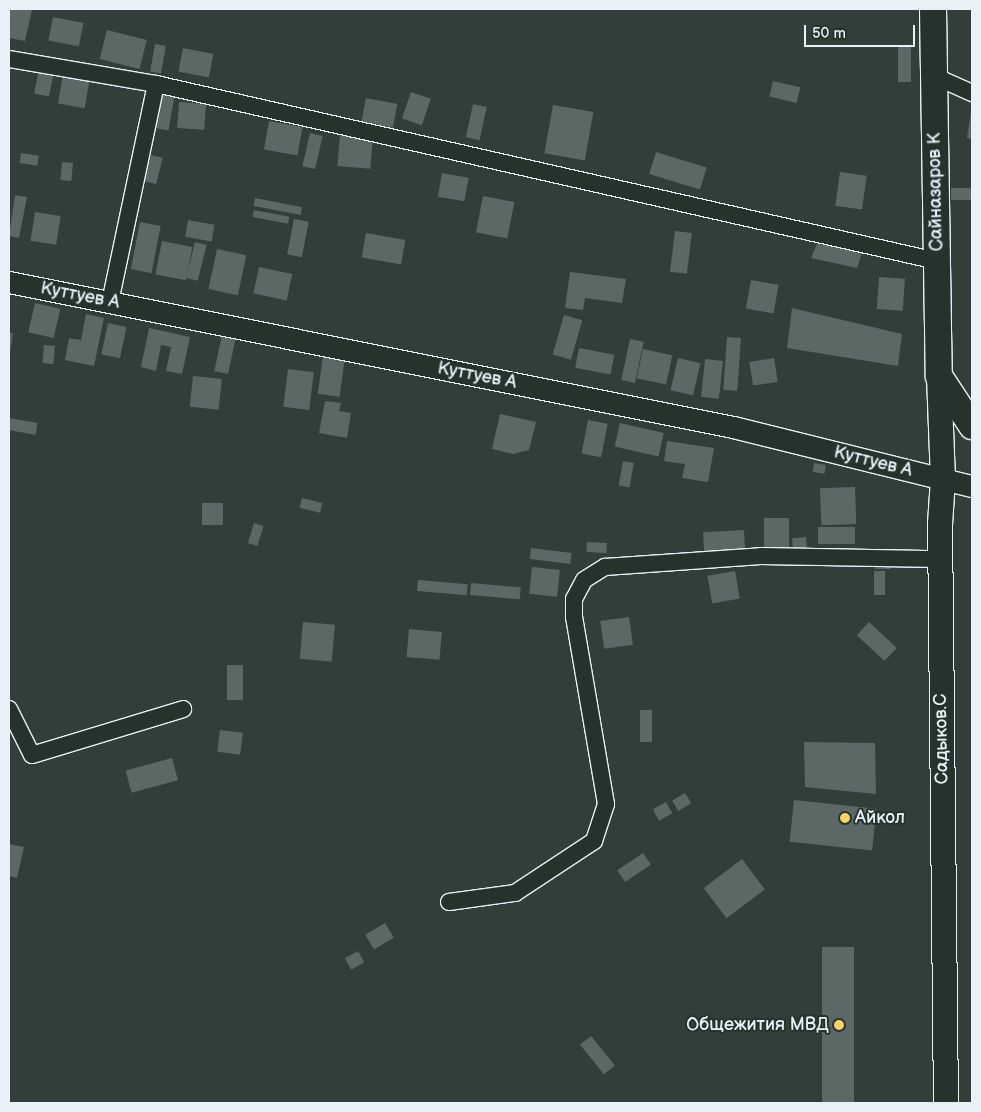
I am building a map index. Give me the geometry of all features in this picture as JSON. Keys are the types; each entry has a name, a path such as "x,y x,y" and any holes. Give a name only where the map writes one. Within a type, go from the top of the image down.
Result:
{"main road":[{"name":"Сайназаров К","path":"933,9 939,376"},
{"path":"939,376 972,426"},
{"name":"Садыков.С","path":"939,376 943,479 940,559 946,1103"}],"street":[{"path":"9,59 156,84 937,261"},
{"path":"934,76 972,93"},
{"path":"110,302 156,84"},
{"name":"Куттуев А","path":"9,282 733,427 972,486"},
{"path":"449,902 515,892 594,841 606,804 574,617 574,599 584,580 606,567 761,556 940,559"},
{"path":"9,710 32,755 183,709"}],"building":[{"path":"9,9 32,10 25,41 9,38"},
{"path":"53,17 83,23 79,46 48,41"},
{"path":"107,30 147,40 140,69 100,59"},
{"path":"155,44 166,46 161,73 150,72"},
{"path":"898,47 911,47 911,82 898,82"},
{"path":"183,48 213,54 209,77 178,72"},
{"path":"39,69 54,72 49,96 34,94"},
{"path":"63,75 90,80 85,108 58,104"},
{"path":"773,81 800,87 797,103 769,97"},
{"path":"158,92 175,95 168,130 152,127"},
{"path":"411,92 431,99 422,125 402,118"},
{"path":"366,98 397,104 393,128 361,122"},
{"path":"179,102 206,104 204,130 177,128"},
{"path":"473,104 487,107 480,140 466,137"},
{"path":"553,105 593,112 585,160 544,153"},
{"path":"972,112 972,139 967,138"},
{"path":"269,121 302,127 297,155 264,150"},
{"path":"310,133 323,136 315,169 302,166"},
{"path":"340,135 373,138 370,169 337,166"},
{"path":"656,152 707,167 700,189 649,174"},
{"path":"21,153 39,156 37,166 19,163"},
{"path":"151,155 163,158 156,184 144,181"},
{"path":"62,162 73,163 71,181 60,180"},
{"path":"840,172 867,176 862,209 835,206"},
{"path":"442,173 469,178 464,201 438,197"},
{"path":"951,188 972,188 972,200 951,200"},
{"path":"15,195 27,197 19,238 9,236"},
{"path":"483,196 514,202 507,238 476,232"},
{"path":"255,198 302,207 301,215 253,206"},
{"path":"254,210 289,217 288,224 253,217"},
{"path":"35,212 61,216 56,245 30,241"},
{"path":"294,219 309,222 302,257 287,254"},
{"path":"188,220 215,225 212,241 185,237"},
{"path":"140,222 161,226 151,273 131,269"},
{"path":"675,231 692,233 687,274 670,272"},
{"path":"366,233 405,240 401,265 362,258"},
{"path":"162,241 192,247 186,280 156,274"},
{"path":"195,242 207,245 198,281 186,278"},
{"path":"817,244 863,250 857,268 811,258"},
{"path":"217,249 246,255 238,295 208,289"},
{"path":"259,267 292,274 287,300 253,293"},
{"path":"570,272 626,279 622,303 585,298 583,310 565,308"},
{"path":"879,277 905,279 903,311 877,309"},
{"path":"751,280 779,285 774,313 746,309"},
{"path":"35,303 60,309 54,338 28,332"},
{"path":"792,308 902,334 898,366 787,348"},
{"path":"86,314 104,318 94,366 65,360 69,338 81,340"},
{"path":"564,315 582,320 571,360 553,354"},
{"path":"108,323 127,327 120,358 101,354"},
{"path":"149,328 190,337 182,374 166,371 171,347 161,345 156,371 141,367"},
{"path":"9,333 13,333 10,353 9,353"},
{"path":"222,335 236,338 228,374 214,371"},
{"path":"727,337 741,338 737,391 723,390"},
{"path":"630,339 644,342 635,383 621,380"},
{"path":"44,345 55,346 53,364 42,363"},
{"path":"579,348 614,355 611,375 575,368"},
{"path":"643,349 672,355 666,385 637,378"},
{"path":"323,356 345,359 339,397 318,394"},
{"path":"678,358 700,363 693,395 671,390"},
{"path":"774,358 778,382 753,386 749,362"},
{"path":"705,359 723,361 719,399 701,397"},
{"path":"288,369 314,372 309,410 283,407"},
{"path":"193,376 222,379 219,410 190,407"},
{"path":"325,401 341,403 339,411 351,413 347,438 319,433"},
{"path":"500,414 536,422 529,450 513,454 492,449"},
{"path":"9,418 38,423 35,435 9,430"},
{"path":"588,420 608,424 601,457 582,453"},
{"path":"620,423 664,433 658,457 615,446"},
{"path":"667,441 714,448 708,482 682,478 685,464 664,461"},
{"path":"623,461 634,463 629,488 619,486"},
{"path":"814,463 826,465 824,474 813,472"},
{"path":"855,487 856,524 821,525 820,488"},
{"path":"302,498 322,503 320,513 300,508"},
{"path":"202,503 223,503 223,525 202,525"},
{"path":"764,518 789,518 789,549 764,549"},
{"path":"254,523 264,526 257,546 248,543"},
{"path":"818,527 855,527 855,544 818,544"},
{"path":"744,530 745,552 704,554 703,532"},
{"path":"806,537 807,548 793,549 792,538"},
{"path":"587,542 607,543 606,553 586,552"},
{"path":"531,548 572,553 570,564 530,559"},
{"path":"875,562 891,562 891,569 875,569"},
{"path":"532,567 560,570 557,597 529,594"},
{"path":"735,571 740,599 712,603 707,576"},
{"path":"874,571 885,571 885,595 874,595"},
{"path":"418,580 468,584 467,595 417,591"},
{"path":"471,583 521,587 520,599 470,595"},
{"path":"629,617 633,645 604,649 600,621"},
{"path":"303,622 335,625 332,662 300,659"},
{"path":"869,622 897,648 885,661 857,635"},
{"path":"409,629 442,632 439,660 407,657"},
{"path":"227,665 243,665 243,700 227,700"},
{"path":"640,710 652,710 652,742 640,742"},
{"path":"220,730 243,733 240,755 217,752"},
{"path":"804,742 875,743 876,794 805,787"},
{"path":"172,758 178,780 132,793 126,770"},
{"path":"685,793 691,803 678,811 672,801"},
{"path":"794,800 877,809 872,850 790,842"},
{"path":"666,802 672,813 659,821 653,809"},
{"path":"9,844 24,847 17,878 9,876"},
{"path":"643,853 651,865 625,882 617,870"},
{"path":"742,859 765,889 727,918 704,888"},
{"path":"385,923 394,938 374,949 365,935"},
{"name":"Общежития МВД","path":"822,947 854,947 854,1103 822,1103"},
{"path":"358,951 364,962 351,970 345,958"},
{"path":"591,1036 615,1066 604,1074 580,1045"}],"place":[{"name":"Айкол","path":"845,818"},
{"name":"Общежития МВД","path":"839,1025"}]}
